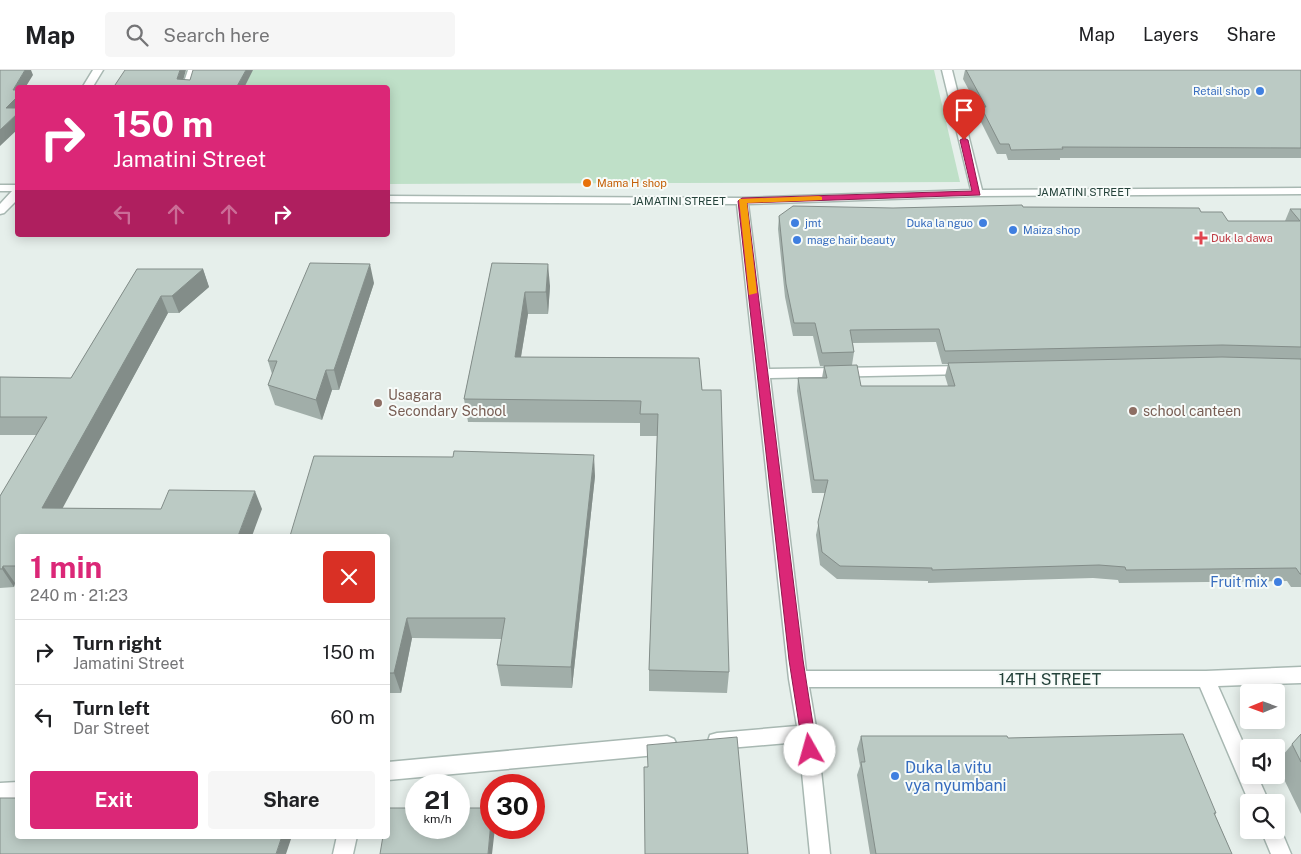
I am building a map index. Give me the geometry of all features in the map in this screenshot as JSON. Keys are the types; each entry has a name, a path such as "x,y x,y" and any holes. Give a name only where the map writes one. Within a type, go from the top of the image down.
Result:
{"street":[{"path":"89,85 98,70"},
{"path":"188,85 193,70"},
{"path":"947,70 977,193"},
{"path":"0,188 15,190"},
{"name":"JAMATINI STREET","path":"390,199 742,201 977,193 1301,191"},
{"path":"0,211 15,194"},
{"path":"742,201 798,679 808,733 820,854"},
{"path":"762,374 979,369"},
{"name":"14TH STREET","path":"798,679 1206,679 1301,675"},
{"path":"1206,679 1256,794"},
{"path":"700,742 808,733"},
{"path":"390,771 681,744"},
{"path":"0,792 15,791"},
{"path":"343,854 346,839"},
{"path":"1275,839 1281,854"}],"green space":[{"path":"208,70 934,70 960,182 390,184 390,85 200,85"}],"building":[{"path":"0,70 25,70 13,90 15,90 15,99 6,108 15,108 15,116 0,130"},
{"path":"125,70 180,70 177,79 190,80 193,70 246,70 238,85 115,85"},
{"path":"966,70 1301,70 1301,148 1062,147 1063,149 1011,150 1009,144 1000,144 981,107 986,107"},
{"path":"1022,205 1023,207 1199,208 1201,212 1222,212 1228,221 1300,221 1290,209 1301,209 1301,347 1222,345 945,351 939,329 850,330 854,352 822,353 815,323 794,323 786,284 779,216 793,206 893,208"},
{"path":"310,263 370,264 334,370 326,370 316,400 268,385 277,361 268,361"},
{"path":"492,263 548,264 546,292 525,292 515,357 699,358 702,390 721,390 729,672 649,670 658,414 640,414 641,401 464,399"},
{"path":"137,269 203,269 172,296 161,296 42,508 161,509 169,490 255,491 239,534 15,534 15,566 3,566 0,569 0,496 47,417 0,417 0,377 71,378"},
{"path":"1222,357 1301,359 1301,574 1296,568 1126,570 1125,567 1099,565 932,570 932,568 840,566 822,552 818,522 828,480 814,480 798,378 827,378 824,366 857,365 861,386 955,386 948,363"},
{"path":"454,451 594,455 571,667 497,665 505,618 407,618 394,673 390,673 390,534 291,534 314,456 453,457"},
{"path":"1183,734 1232,854 876,854 861,762 865,762 861,736 1007,736 1008,738"},
{"path":"1301,734 1301,762 1292,744"},
{"path":"737,737 748,854 645,854 644,767 648,767 647,745"},
{"path":"0,798 15,798 15,839 281,839 276,854 0,854"},
{"path":"390,808 405,808 405,839 470,839 470,808 480,808 480,839 489,839 488,854 380,854 382,839 390,839"}],"slow traffic":[{"path":"752,293 742,201 819,198"}],"place":[{"name":"Retail shop","path":"1260,91"},
{"name":"Mama H shop","path":"587,183"},
{"name":"jmt","path":"795,223"},
{"name":"Duka la nguo","path":"983,223"},
{"name":"Maiza shop","path":"1013,230"},
{"name":"Duk la dawa","path":"1201,238"},
{"name":"mage hair beauty","path":"797,240"},
{"name":"Usagara Secondary School","path":"378,403"},
{"name":"school canteen","path":"1133,411"},
{"name":"Fruit mix","path":"1278,582"},
{"name":"Duka la vitu vya nyumbani","path":"895,776"}],"route":[{"path":"810,750 798,679 742,201 977,193 964,140"}]}
